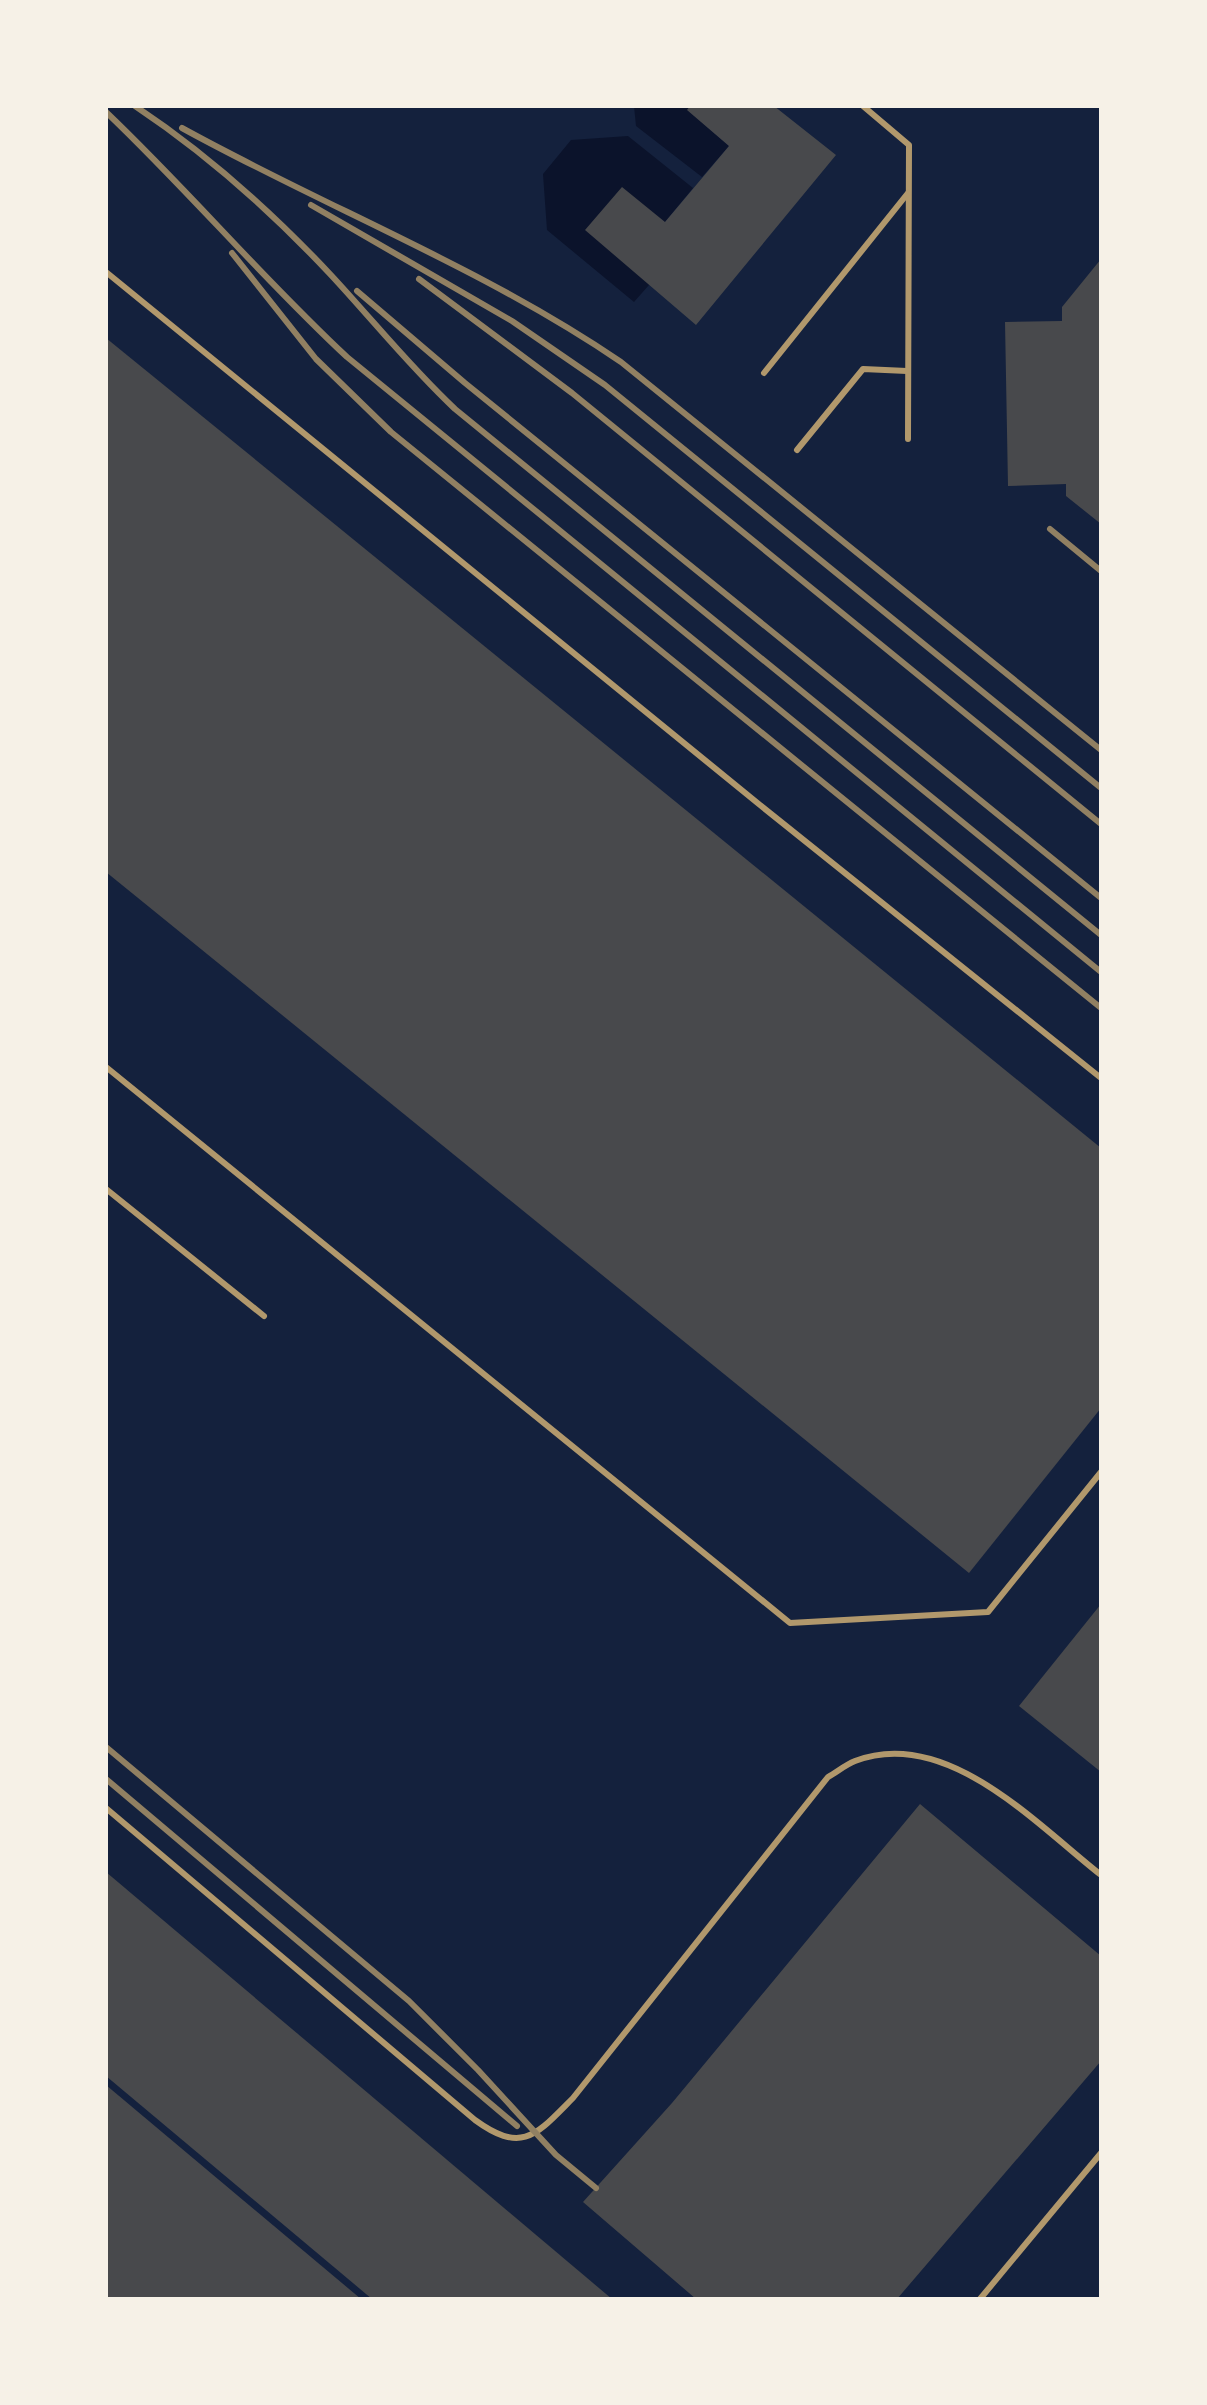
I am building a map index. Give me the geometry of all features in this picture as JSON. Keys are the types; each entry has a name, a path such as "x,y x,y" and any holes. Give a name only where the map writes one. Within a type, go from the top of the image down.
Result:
{"lane":[{"path":"863,106 909,145 908,439"},
{"path":"764,373 908,193"},
{"path":"106,272 1101,1078"},
{"path":"797,450 863,369 907,371"},
{"path":"106,1067 790,1623 988,1612 1101,1472"},
{"path":"106,1189 264,1316"},
{"path":"106,1808 475,2120 504,2137 516,2139 535,2132 573,2098 828,1777 853,1761 881,1754 909,1754 938,1760 969,1774 999,1793 1101,1875"},
{"path":"980,2299 1101,2153"}],"water":[{"path":"634,106 690,106 688,110 729,146 702,177 636,126"},
{"path":"628,136 693,188 665,222 649,285 634,302 547,230 543,174 571,140"}],"building":[{"path":"690,106 774,106 836,155 696,325 585,230 622,187 665,222 729,146 687,110"},
{"path":"1101,259 1101,524 1066,496 1066,484 1008,486 1005,322 1062,321 1062,307"},
{"path":"106,338 1101,1148 1101,1408 969,1573 106,872"},
{"path":"1101,1604 1101,1772 1019,1706"},
{"path":"920,1804 1101,1956 1101,2061 897,2299 696,2299 583,2202 672,2103"},
{"path":"106,1872 612,2299 372,2299 106,2076"},
{"path":"106,2085 361,2299 106,2299"}],"railway":[{"path":"135,106 213,164 285,228 455,409 1101,935"},
{"path":"106,112 347,357 1101,972"},
{"path":"182,128 515,297 621,362 1101,750"},
{"path":"311,205 512,321 605,385 1101,788"},
{"path":"232,253 316,359 391,432 1101,1008"},
{"path":"419,279 572,393 1101,824"},
{"path":"357,291 465,383 1101,898"},
{"path":"1050,529 1101,571"},
{"path":"106,1747 409,2001 556,2155 596,2188"},
{"path":"106,1779 517,2126"}]}
